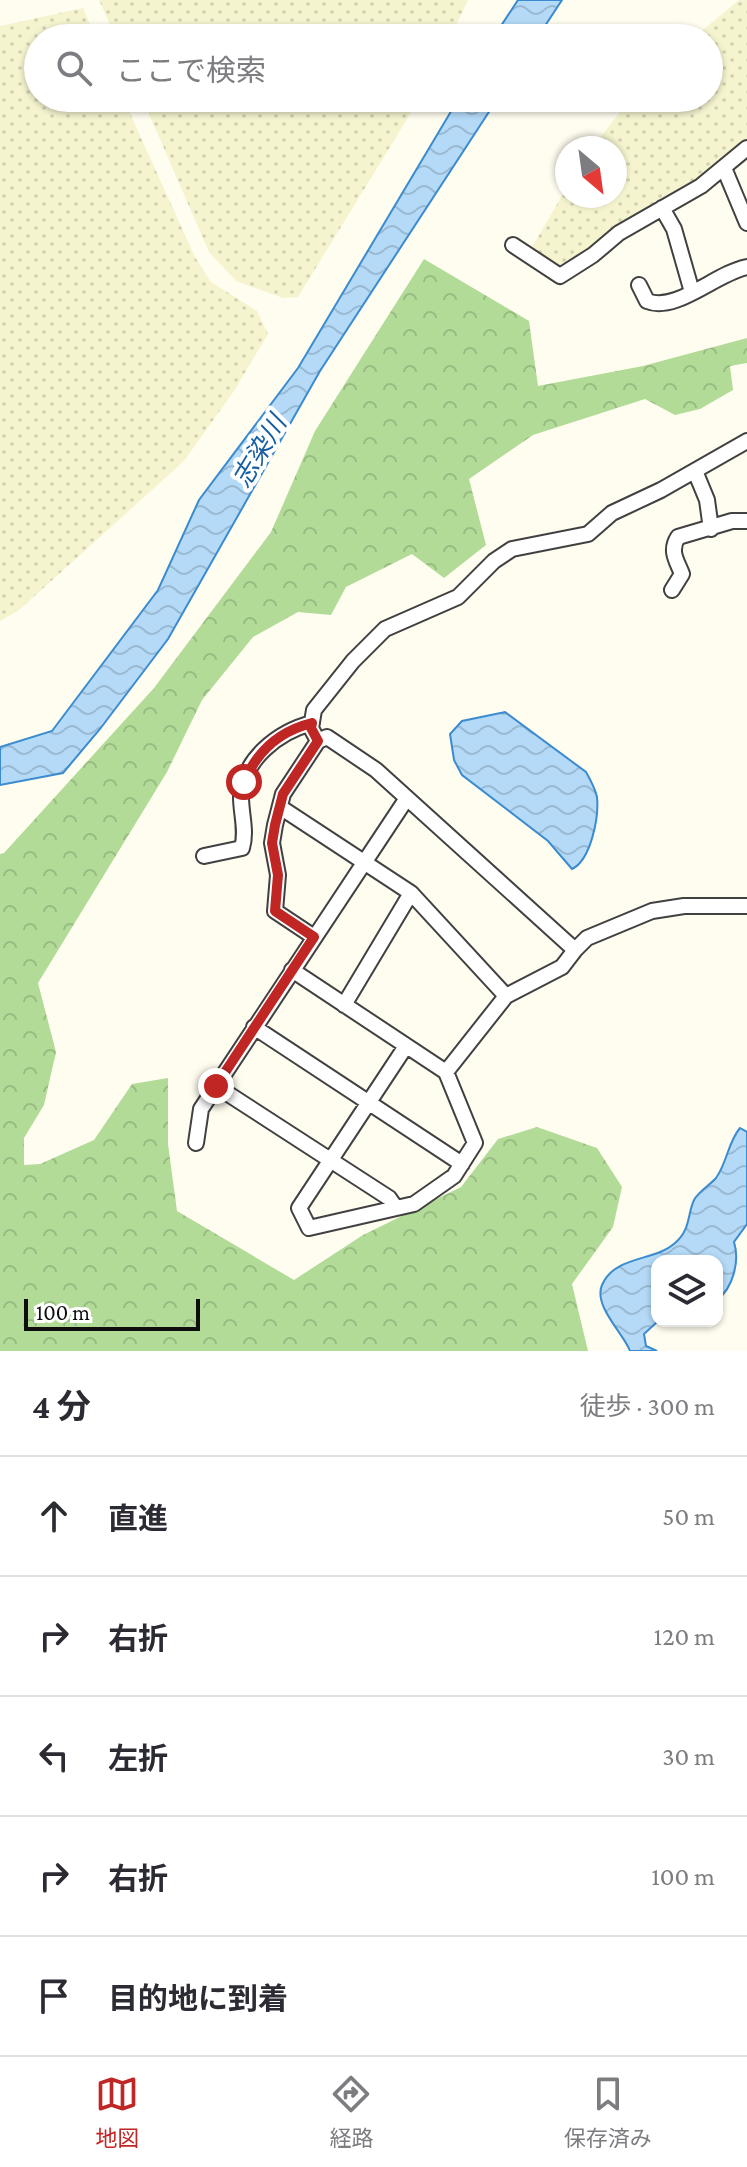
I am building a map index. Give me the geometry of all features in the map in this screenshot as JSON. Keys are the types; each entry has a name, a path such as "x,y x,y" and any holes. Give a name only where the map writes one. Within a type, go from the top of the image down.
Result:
{"street":[{"path":"513,245 560,276 593,255 619,233 701,186 747,148"},
{"path":"724,168 747,223"},
{"path":"662,208 674,229 692,292"},
{"path":"639,285 647,301 664,305 730,270 747,267"},
{"path":"318,741 311,728 314,710 353,661 385,629 458,597 494,561 512,549 588,534 612,513 744,448"},
{"path":"695,471 707,500 711,529"},
{"path":"672,590 682,574 673,545 678,537 732,521 747,521"},
{"path":"204,856 242,848 241,797 251,766 267,746 299,726 312,723"},
{"path":"314,937 275,911 278,875 272,843 283,794 318,741 327,737 376,770 575,950"},
{"path":"196,1143 201,1109 407,798"},
{"path":"280,807 411,893 506,996"},
{"path":"344,1005 411,893"},
{"path":"446,1072 506,996 562,967 587,938 652,911 684,906 747,906"},
{"path":"292,970 446,1072 475,1143 454,1176 414,1204 309,1228 299,1208 406,1046"},
{"path":"254,1027 462,1164"},
{"path":"216,1086 389,1198 396,1208"}],"green space":[{"path":"99,0 468,0 457,24 110,24"},
{"path":"739,0 747,0 747,141 707,175 559,266 532,247 555,208 627,208 627,136 601,136 620,112 723,112 723,24 710,24"},
{"path":"83,8 90,24 24,24 24,112 129,112 195,257 211,282 257,311 268,334 234,391 184,461 18,611 0,621 0,26"},
{"path":"148,112 411,112 298,297 283,298 236,281 209,252"},
{"path":"424,259 529,321 538,386 643,366 747,338 747,363 730,366 733,390 700,409 675,415 645,399 533,435 469,479 486,545 444,578 412,554 346,587 331,615 298,612 253,637 202,700 167,772 38,983 56,1052 44,1105 24,1138 24,1165 40,1164 94,1140 132,1084 168,1078 168,1144 177,1211 294,1280 363,1235 461,1187 498,1139 537,1127 597,1148 622,1187 613,1227 572,1284 588,1351 0,1351 0,854 154,688 271,532 315,431"}],"water":[{"path":"518,0 562,0 546,24 502,24"},
{"name":"志染川","path":"451,112 489,112 320,371 168,639 63,773 0,785 0,747 52,731 158,590 199,500 298,368"},
{"path":"505,712 586,772 594,787 597,797 595,826 589,848 572,869 548,841 462,775 454,760 450,734 462,721"},
{"path":"740,1128 747,1132 747,1224 734,1242 734,1274 723,1295 723,1255 651,1255 680,1238 694,1200 716,1178"},
{"path":"651,1255 652,1327 644,1334 646,1346 657,1351 630,1351 605,1311 600,1293 602,1285 608,1275 625,1264"}],"route":[{"path":"216,1086 314,937 275,911 278,875 272,843 283,794 318,741 311,728 312,723 299,726 267,746 251,766 244,782"}]}
